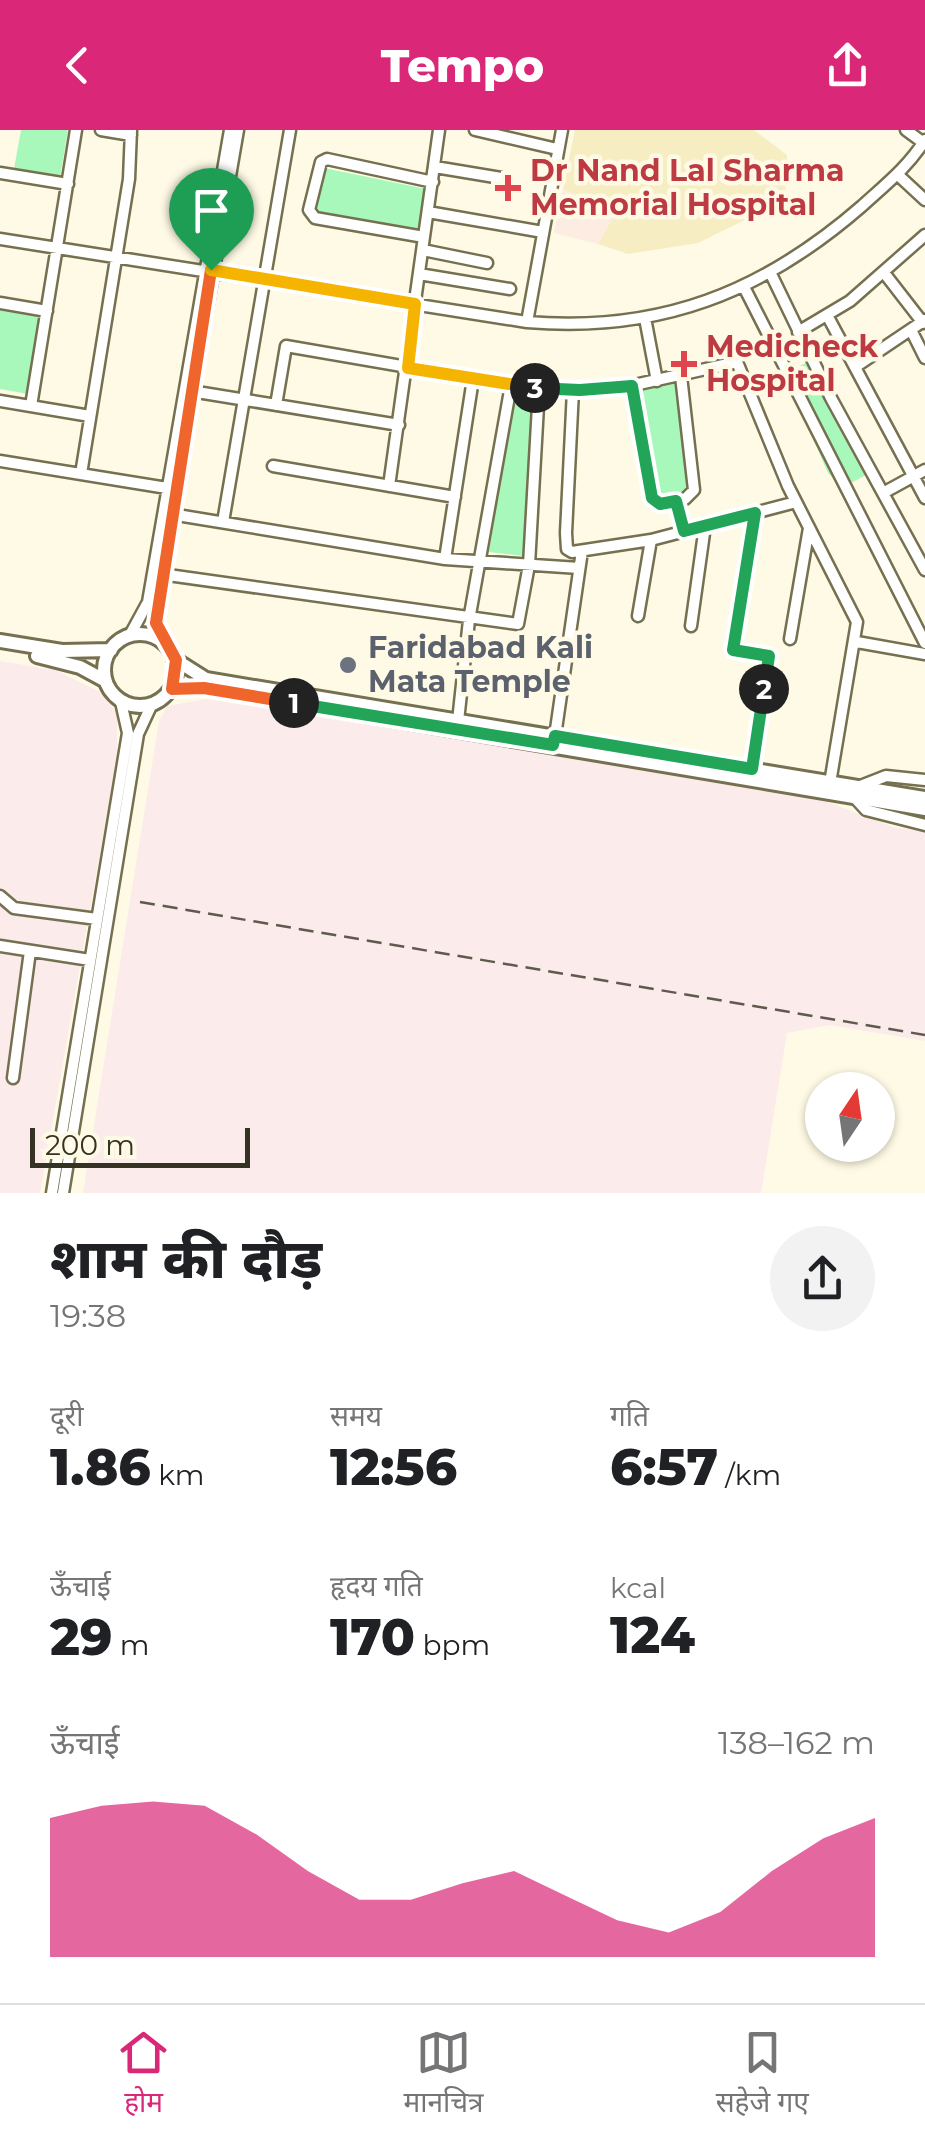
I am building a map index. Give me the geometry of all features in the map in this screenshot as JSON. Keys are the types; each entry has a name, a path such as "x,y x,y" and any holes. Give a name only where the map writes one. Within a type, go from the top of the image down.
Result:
{"main road":[{"path":"104,680 110,650 130,635 144,634 167,646 176,660 206,679 919,803"},
{"path":"0,641 62,652 110,650"},
{"path":"0,650 64,662 104,680 121,702 151,706 172,689 204,688 752,769 829,788"},
{"path":"172,689 176,660"}],"street":[{"path":"31,406 76,130"},
{"path":"80,474 117,257 131,133 101,130"},
{"path":"223,522 290,130"},
{"path":"389,486 440,130"},
{"path":"475,130 557,148"},
{"path":"527,322 562,130"},
{"path":"0,239 527,322 577,326 645,318 683,310 744,286 830,234 898,175 924,142 906,130"},
{"path":"167,646 155,618 192,391 207,270 234,147 231,131"},
{"path":"130,635 148,602 231,131"},
{"path":"424,237 315,218 308,210 320,166 327,160 434,182"},
{"path":"435,167 501,178"},
{"path":"0,173 68,184"},
{"path":"898,175 925,200"},
{"path":"428,212 543,232"},
{"path":"798,332 885,274 925,235"},
{"path":"422,250 487,263"},
{"path":"770,272 925,570"},
{"path":"419,274 510,289"},
{"path":"855,367 924,321 885,274"},
{"path":"744,286 920,621 925,643"},
{"path":"0,304 47,310"},
{"path":"827,315 925,498"},
{"path":"645,318 657,381"},
{"path":"912,332 925,358"},
{"path":"276,404 286,346 511,385 573,390 632,386 729,362 740,364 796,502 852,609 856,642 829,788"},
{"path":"632,386 652,498 660,504 676,501 694,490 682,376"},
{"path":"445,559 473,379"},
{"path":"458,721 469,620 511,385"},
{"path":"161,574 513,625 521,621 529,565 539,388"},
{"path":"573,390 567,549 582,551 651,540 796,502"},
{"path":"192,391 400,425"},
{"path":"0,401 90,416"},
{"path":"0,461 167,488"},
{"path":"273,466 454,497"},
{"path":"882,493 925,470"},
{"path":"676,501 684,531"},
{"path":"752,769 769,656 733,650 755,513"},
{"path":"171,514 445,559 579,568"},
{"path":"691,626 705,526"},
{"path":"790,639 809,528"},
{"path":"638,616 651,540"},
{"path":"554,741 582,551"},
{"path":"856,642 925,654"},
{"path":"52,1193 128,733 121,702"},
{"path":"63,1193 138,734 151,706"},
{"path":"925,780 886,776 856,793 866,810 925,825"},
{"path":"0,896 14,908 97,919"},
{"path":"0,946 90,960"},
{"path":"13,1078 30,951"}],"shaded area":[{"path":"575,130 754,130 787,155 785,200 698,243 628,254 598,244 617,211 563,189"},
{"path":"563,189 618,211 598,244 554,233"},
{"path":"0,661 55,670 102,693 117,714 117,756 40,1193 0,1193"},
{"path":"206,699 799,791 893,827 925,832 925,1041 830,1025 787,1033 761,1193 83,1193 159,721 167,706"}],"green space":[{"path":"21,130 68,130 60,177 14,169"},
{"path":"324,168 426,189 418,229 315,211"},
{"path":"0,308 41,315 28,394 0,389"},
{"path":"808,362 866,475 843,487 828,473 784,373"},
{"path":"679,381 691,491 659,498 639,390"},
{"path":"514,393 534,395 524,556 489,552"}],"railway":[{"path":"140,902 925,1035"}],"place":[{"name":"Dr Nand Lal Sharma Memorial Hospital","path":"508,188"},
{"name":"Medicheck Hospital","path":"684,364"},
{"name":"Faridabad Kali Mata Temple","path":"348,665"}],"route":[{"path":"211,270 415,304 408,368 523,387 580,390 632,386 656,504 676,501 684,531 755,513 733,650 769,656 752,769 555,736 553,745 204,688 172,689 177,675 176,660 157,628 156,604 211,270"}]}
